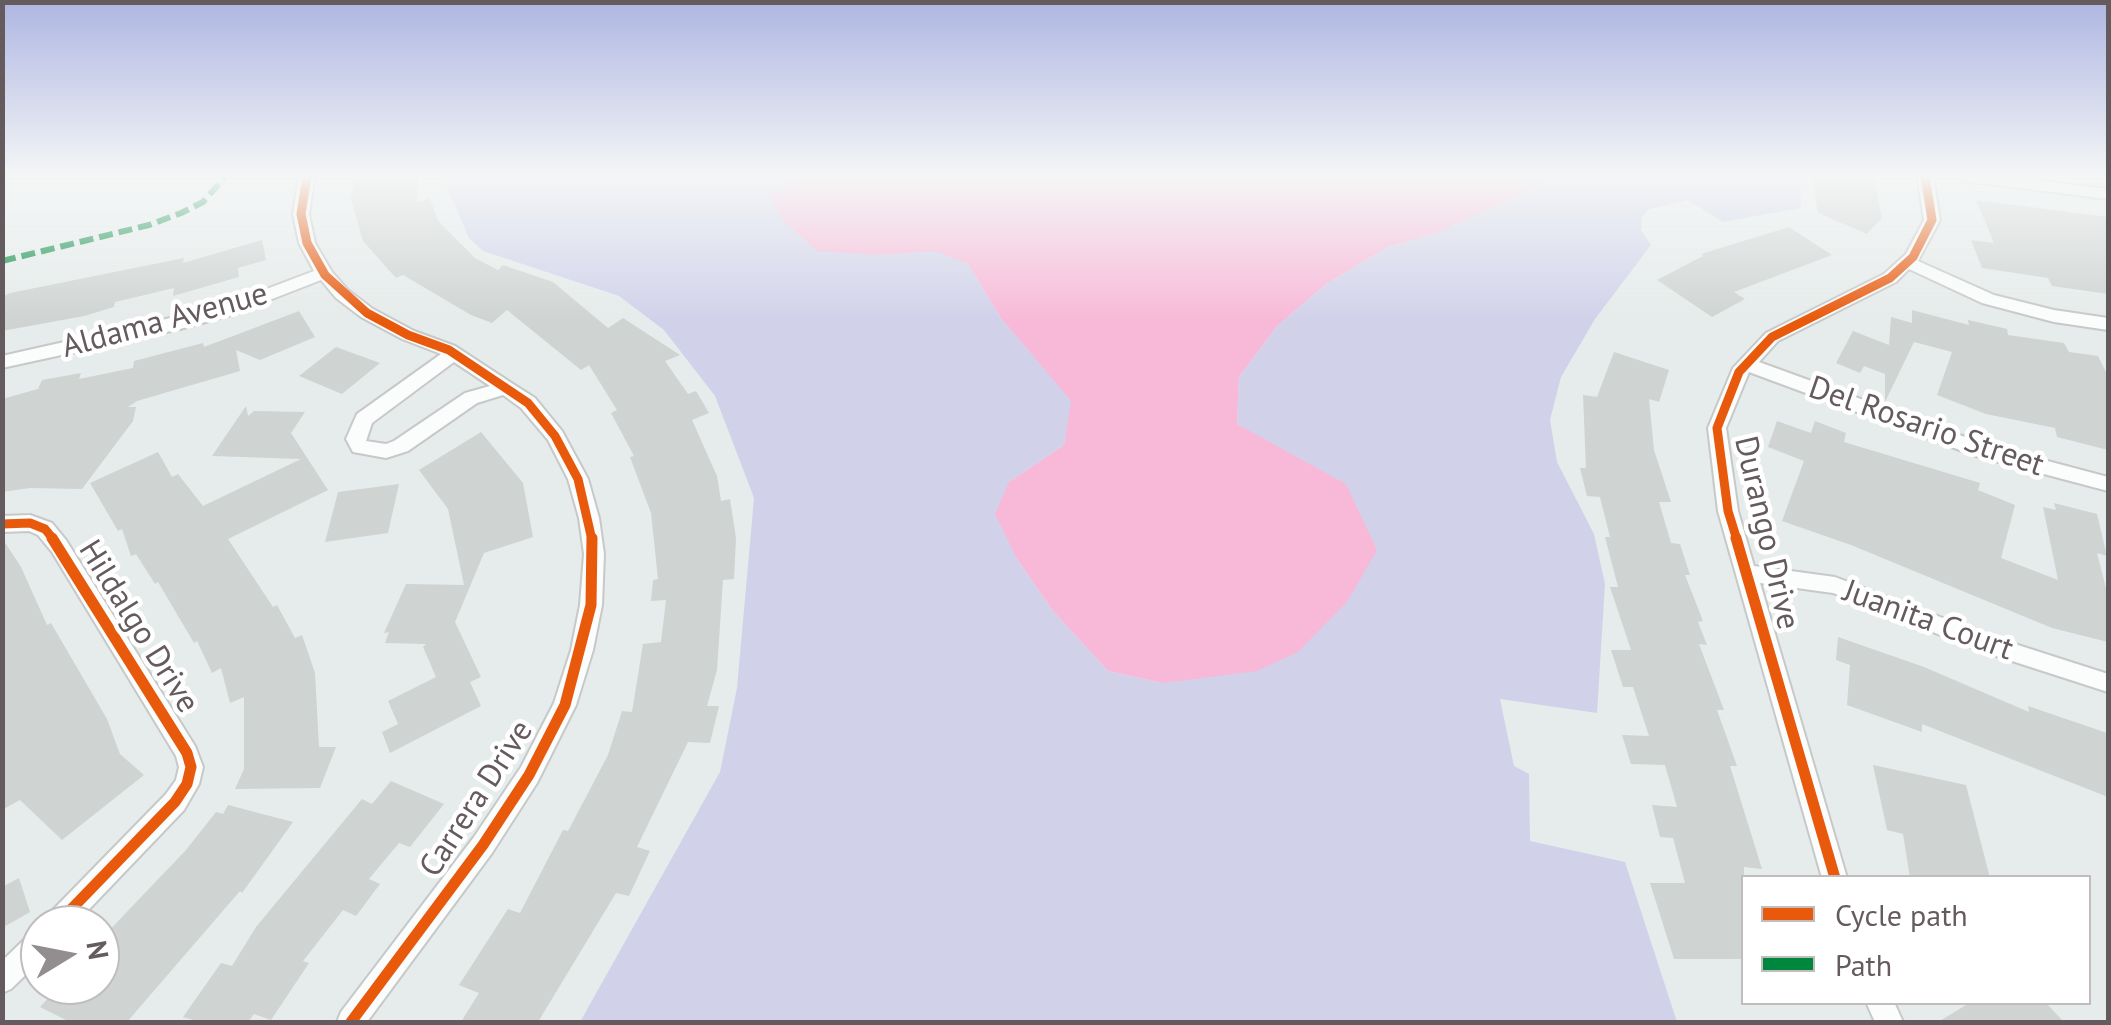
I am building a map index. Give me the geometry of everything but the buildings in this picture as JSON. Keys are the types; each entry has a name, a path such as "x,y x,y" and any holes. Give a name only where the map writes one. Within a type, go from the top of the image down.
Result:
{"street":[{"name":"Carrera Drive","path":"303,224 307,244 342,294 368,314 454,353 528,403 555,436 578,479 594,554 591,605 582,650 565,704 529,775 483,845 351,1022"},
{"name":"Durango Drive","path":"1834,875 1728,511 1716,428 1725,400 1745,364 1790,324 1869,289 1907,262 1926,238 1931,224"},
{"path":"1907,262 1988,299 2054,316 2108,324"},
{"name":"Aldama Avenue","path":"2,362 174,325 324,272"},
{"path":"454,353 364,419 355,439 360,447 371,452 401,446 472,398 506,388"},
{"name":"Del Rosario Street","path":"1745,364 1983,451 2108,484"},
{"name":"Hildalgo Drive","path":"2,524 30,523 44,529 59,546 187,752 191,767 187,784 175,802 75,905"},
{"name":"Juanita Court","path":"1745,573 1835,585 1990,645 2108,683"},
{"path":"2,980 20,962"}],"shaded area":[{"path":"463,224 820,224 879,255 934,250 968,264 1001,318 1072,401 1064,445 1009,482 1017,559 1053,611 1108,671 1163,683 1288,455 1237,424 1239,377 1277,326 1326,284 1388,247 1456,224 1641,224 1651,245 1595,319 1561,377 1550,420 1557,462 1594,534 1605,584 1597,713 1500,699 1514,766 1529,774 1530,841 1625,862 1677,1022 580,1022 720,772 737,688 754,498 715,396 664,330 619,296 483,251 469,238"},
{"path":"787,224 1456,224 1388,247 1326,284 1277,326 1239,377 1237,424 1346,484 1377,550 1347,602 1298,652 1257,671 1163,683 1108,671 1053,611 1017,559 995,514 1009,482 1064,445 1071,401 1001,318 968,264 934,251 879,255 817,251"}],"marked path":[{"path":"2,261 152,224"}],"cycle path":[{"path":"303,224 307,243 325,275 342,294 408,335 449,350 528,403 555,436 578,479 594,554 591,605 582,650 565,705 529,775 483,845 351,1022"},
{"path":"1834,875 1728,511 1717,428 1739,372 1772,337 1890,278 1913,257 1930,224"},
{"path":"2,524 30,523 45,529 59,546 187,753 191,767 187,784 175,802 75,905"}]}
